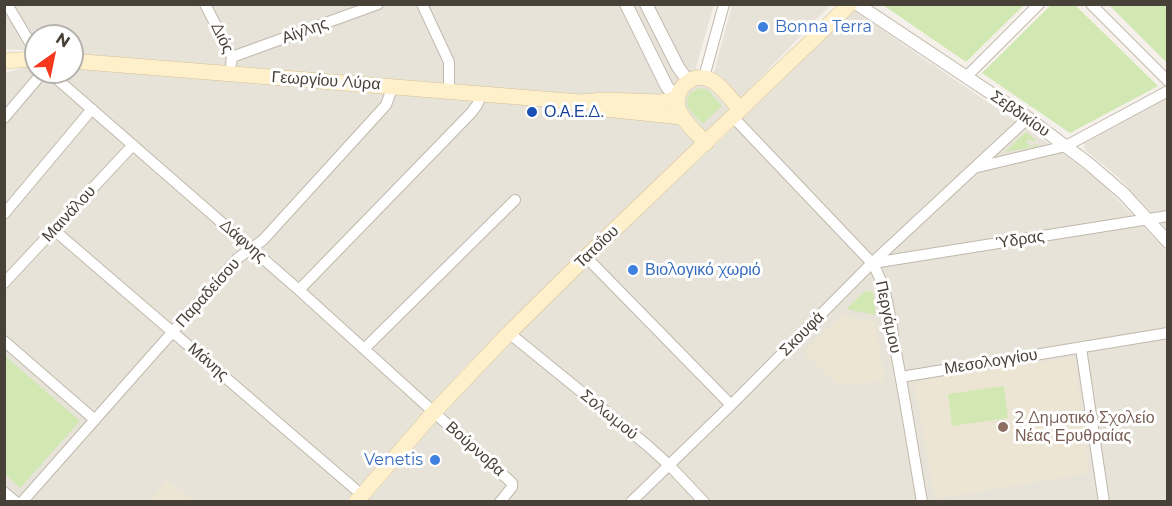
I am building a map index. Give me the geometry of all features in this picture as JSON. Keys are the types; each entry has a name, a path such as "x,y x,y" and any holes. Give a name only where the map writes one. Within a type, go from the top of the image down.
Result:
{"main road":[{"name":"Τατοΐου","path":"359,498 434,412 509,333 848,6"},
{"path":"4,61 24,60"},
{"name":"Γεωργίου Λύρα","path":"84,62 581,102 606,100 660,102 677,96"},
{"path":"706,142 682,117 677,107 677,96 688,81 704,77 712,80 737,114"},
{"name":"Γεωργίου Λύρα","path":"581,102 605,109 682,117"}],"street":[{"path":"7,4 24,33"},
{"name":"Διός","path":"206,4 232,57 231,74"},
{"name":"Αίγλης","path":"232,57 378,4"},
{"path":"422,4 449,62 449,90"},
{"path":"626,4 667,87 677,96"},
{"path":"646,4 678,67 688,81"},
{"path":"704,77 724,4"},
{"path":"966,77 1039,4"},
{"path":"1090,4 1167,81"},
{"name":"Σεβδικίου","path":"848,6 966,77 1066,146 1106,177 1167,242"},
{"path":"4,118 33,84"},
{"name":"Δάφνης","path":"63,84 299,290 434,412"},
{"name":"Παραδείσου","path":"22,501 238,258 263,240 386,105 393,86"},
{"name":"Σκουφά","path":"974,168 1066,146 1167,91"},
{"path":"299,290 471,113 482,94"},
{"path":"4,213 92,109"},
{"name":"Περγάμου","path":"737,114 872,263 883,283 922,501"},
{"name":"Σκουφά","path":"631,501 731,405 872,263 1028,118"},
{"name":"Μαινάλου","path":"4,283 133,146"},
{"path":"364,349 515,200"},
{"name":"Ύδρας","path":"872,263 1167,216"},
{"name":"Μάνης","path":"54,230 173,332 359,498"},
{"path":"586,257 731,405"},
{"name":"Σολωμού","path":"509,333 648,446 704,501"},
{"name":"Μεσολογγίου","path":"901,377 1167,333"},
{"path":"4,341 95,420"},
{"path":"1081,348 1104,501"},
{"name":"Βούρνοβα","path":"434,412 512,483 512,488 500,501"},
{"path":"4,492 16,501"}],"shaded area":[{"path":"4,5 714,5 696,67 702,83 714,72 732,5 830,5 729,111 462,370 345,502 5,501 5,73 24,68 24,84 84,84 84,24 24,24 24,50 5,49"},
{"path":"853,10 1068,157 1104,185 1166,251 1167,501 367,502 468,385 510,342"},
{"path":"1167,95 1167,229 1120,179 1085,150 1084,143"},
{"path":"843,315 875,322 885,381 839,385 803,353"},
{"name":"2 Δημοτικό Σχολείο Νέας Ερυθραίας","path":"1074,357 1089,473 935,499 914,382"},
{"path":"167,480 194,501 149,501"}],"green space":[{"path":"883,5 1024,5 966,62"},
{"path":"1051,5 1075,5 1158,86 1070,133 982,73"},
{"path":"1109,5 1167,5 1167,63"},
{"path":"701,88 708,90 722,106 703,124 687,103 690,94"},
{"path":"1026,132 1036,140 1034,142 1029,139 1026,142 1031,146 1038,144 1039,146 1005,152"},
{"path":"865,291 873,292 876,315 846,309"},
{"path":"5,356 80,421 20,488 5,474"},
{"path":"1004,386 1008,418 952,426 948,394"}],"place":[{"name":"Bonna Terra","path":"763,27"},
{"name":"Ο.Α.Ε.Δ.","path":"532,112"},
{"name":"Βιολογικό χωριό","path":"633,270"},
{"name":"2 Δημοτικό Σχολείο Νέας Ερυθραίας","path":"1003,427"},
{"name":"Venetis","path":"435,460"}]}
